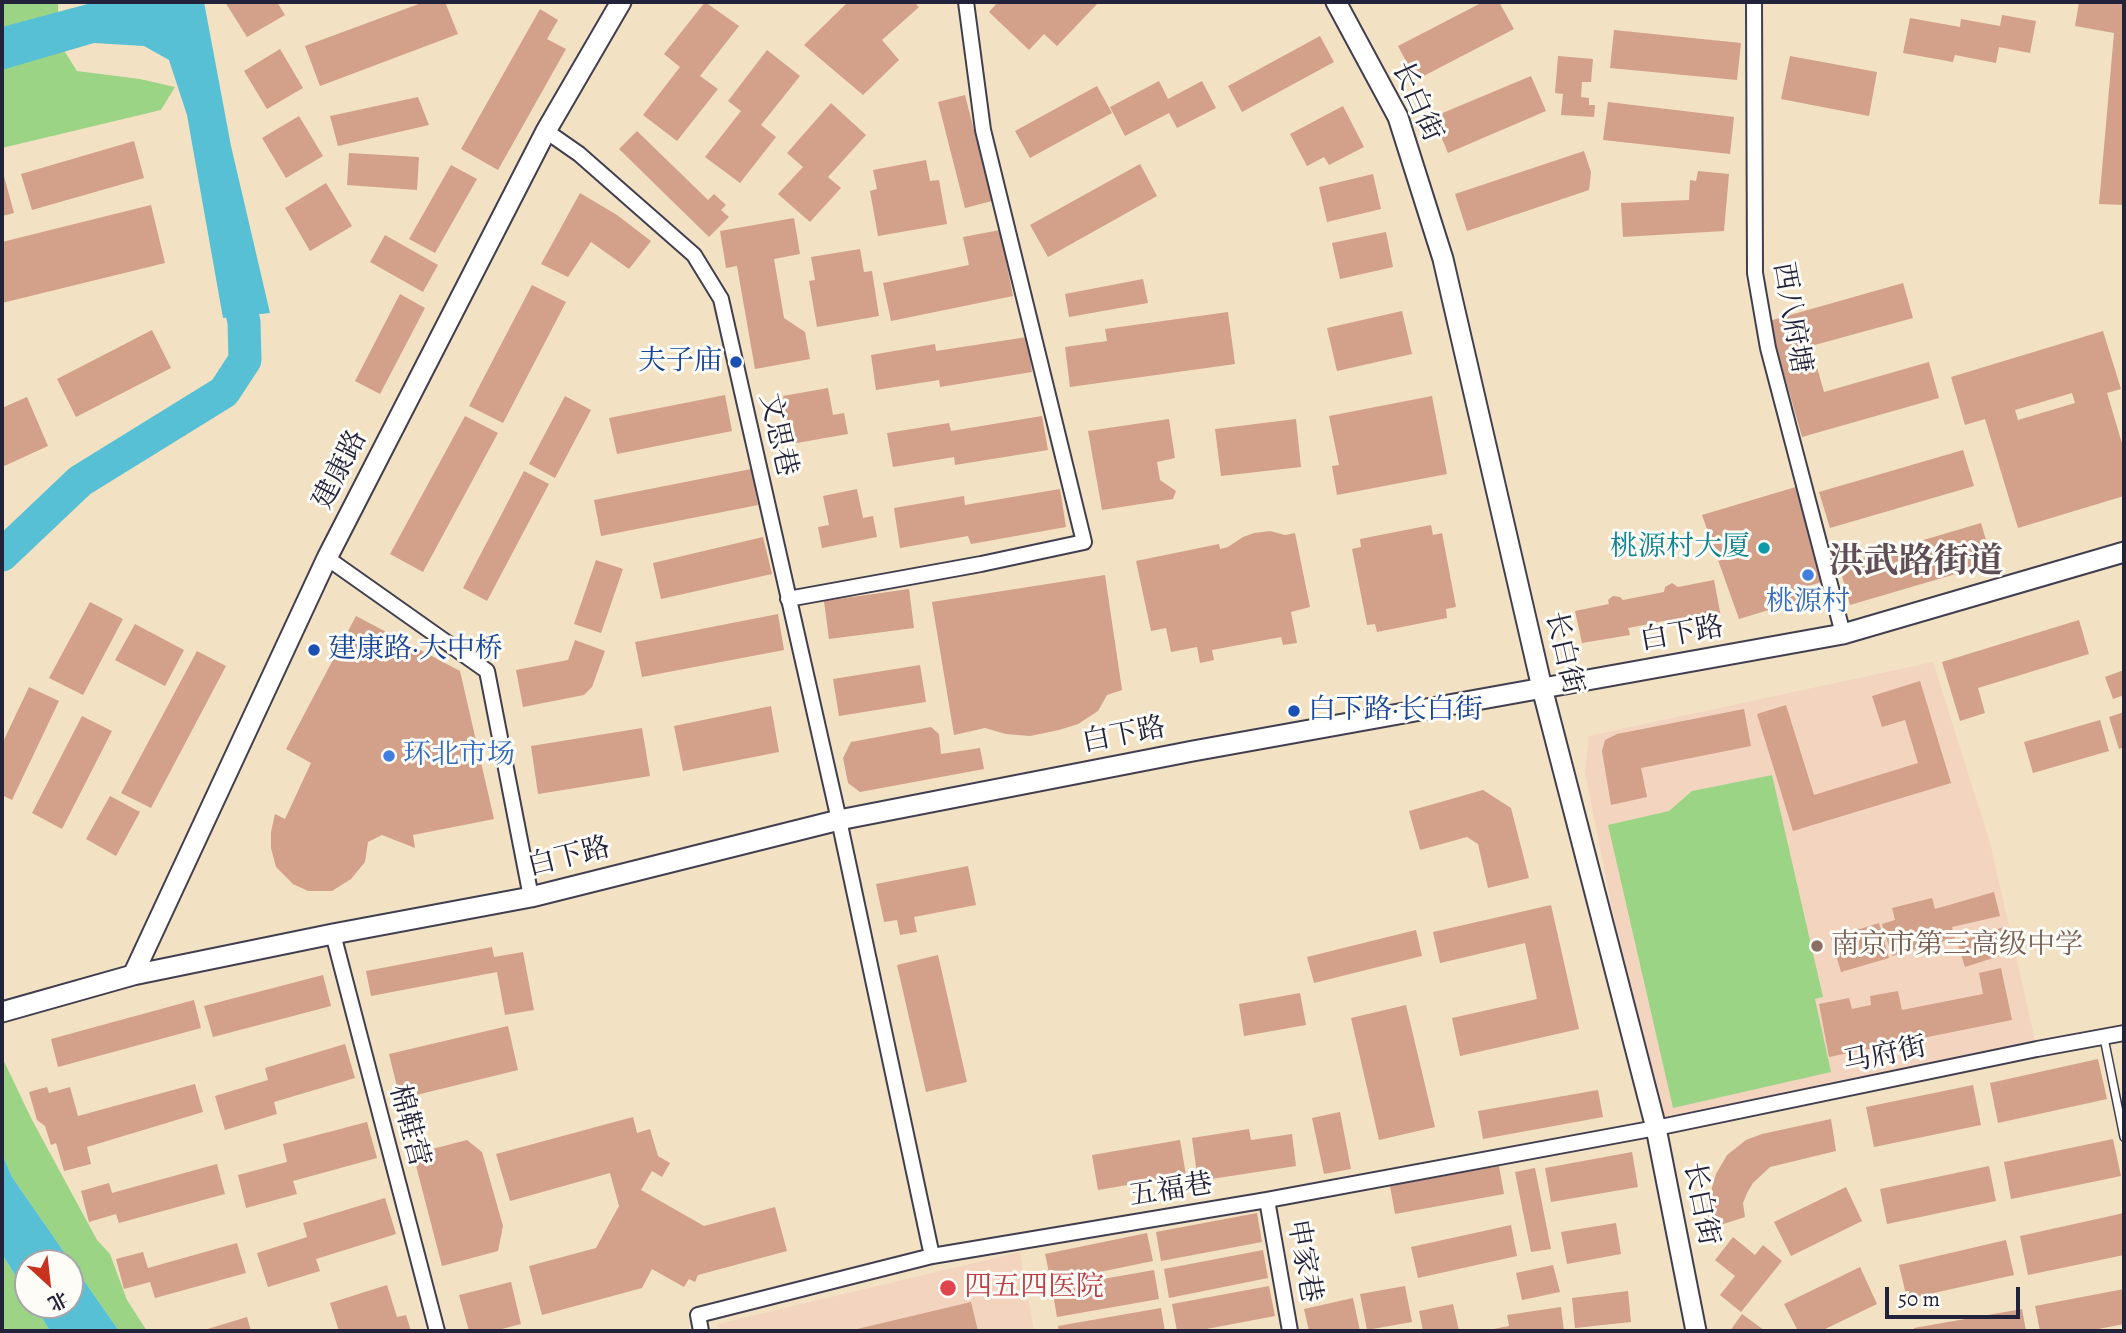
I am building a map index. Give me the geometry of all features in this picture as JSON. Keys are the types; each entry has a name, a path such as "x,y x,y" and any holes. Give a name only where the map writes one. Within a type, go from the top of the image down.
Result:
{"main road":[{"name":"建康路","path":"133,975 327,558 547,131 621,2"},
{"name":"长白街","path":"1336,2 1398,117 1443,260 1542,688 1656,1128 1696,1331"},
{"name":"白下路","path":"2,1012 133,975 531,897 839,820 1193,751 1843,634 2124,552"}],"street":[{"path":"788,599 1084,542 984,130 966,2"},
{"name":"西八府塘","path":"1754,2 1755,273 1768,348 1843,634"},
{"name":"文思巷","path":"547,131 579,153 694,255 721,299 839,820 932,1256"},
{"path":"327,558 487,671 531,897"},
{"name":"棉鞋营","path":"333,934 437,1331"},
{"name":"马府街","path":"1656,1128 2124,1033"},
{"name":"五福巷","path":"701,1331 698,1315 932,1256 1267,1200 1656,1128"},
{"name":"申家巷","path":"1267,1200 1290,1331"}],"lane":[{"path":"2104,1038 2124,1137"}],"shaded area":[{"name":"南京市第三高级中学","path":"1933,662 1990,843 2037,1049 1656,1128 1585,772 1589,736"},
{"name":"四五四医院","path":"1020,1252 1034,1331 720,1331 718,1324"}],"green space":[{"path":"2,2 58,2 58,41 77,71 140,79 175,87 161,110 2,148"},
{"path":"1772,775 1823,997 1815,999 1831,1072 1673,1108 1608,825 1669,811 1692,791"},
{"path":"2,1057 31,1118 97,1240 110,1254 127,1300 147,1331 119,1331 84,1281 84,1249 62,1249 12,1177 2,1153"},
{"path":"2,1254 14,1273 14,1319 43,1319 50,1331 2,1331"}],"water":[{"path":"95,2 204,2 231,146 270,313 223,318 187,115 169,60 144,46 94,43 2,70 2,27"},
{"path":"2,1153 12,1177 62,1249 14,1249 14,1273 2,1254"},
{"path":"84,1281 119,1331 50,1331 43,1319 84,1319"}],"building":[{"path":"225,2 277,2 285,15 247,37"},
{"path":"424,2 445,2 458,34 320,86 305,46"},
{"path":"705,2 739,26 700,76 718,89 677,141 643,115 680,67 664,54"},
{"path":"848,2 914,2 919,7 882,40 899,60 863,95 804,45"},
{"path":"998,2 1099,2 1057,46 1044,34 1029,50 989,12"},
{"path":"1483,2 1499,2 1514,29 1416,80 1398,46"},
{"path":"2079,2 2124,2 2124,205 2099,204 2114,33 2075,26"},
{"path":"540,9 558,20 547,39 566,49 498,170 461,149"},
{"path":"2002,15 2036,21 2030,53 1999,47 1996,63 1955,55 1953,62 1903,53 1910,18 1960,27 1961,19 2000,26"},
{"path":"1614,30 1741,43 1737,80 1610,68"},
{"path":"1320,36 1334,62 1242,112 1228,86"},
{"path":"280,49 303,88 267,109 244,71"},
{"path":"767,50 800,76 761,125 776,137 740,183 705,157 741,111 728,101"},
{"path":"1558,56 1593,59 1591,82 1582,82 1581,97 1589,98 1589,105 1595,105 1594,117 1561,115 1563,94 1555,93"},
{"path":"1790,56 1877,72 1869,116 1781,99"},
{"path":"1531,76 1546,111 1448,153 1433,117"},
{"path":"1159,81 1168,99 1202,81 1216,108 1177,128 1169,113 1125,136 1110,107"},
{"path":"1097,86 1112,113 1030,158 1015,131"},
{"path":"965,95 992,201 965,208 938,102"},
{"path":"418,97 429,125 338,146 330,116"},
{"path":"1608,102 1734,117 1730,154 1603,140"},
{"path":"831,103 866,135 828,177 841,188 810,222 778,194 803,167 787,153"},
{"path":"1343,106 1364,147 1329,165 1324,157 1307,166 1290,134"},
{"path":"299,116 323,156 286,178 262,138"},
{"path":"637,131 708,200 714,194 726,205 721,210 729,217 709,237 619,149"},
{"path":"134,141 144,178 32,210 21,174"},
{"path":"1584,151 1591,172 1589,190 1467,231 1455,194"},
{"path":"349,153 419,157 417,190 347,185"},
{"path":"926,160 930,181 939,180 947,224 878,236 870,191 877,189 873,170"},
{"path":"1140,164 1157,196 1048,257 1030,225"},
{"path":"451,165 477,179 435,253 409,239"},
{"path":"1698,171 1729,174 1724,231 1623,237 1621,203 1689,200 1690,180 1696,181"},
{"path":"1373,174 1381,209 1327,222 1319,187"},
{"path":"4,176 14,213 2,216 2,177"},
{"path":"326,183 352,226 310,251 285,208"},
{"path":"580,193 617,215 651,241 629,269 591,242 568,277 541,264"},
{"path":"151,205 165,263 2,303 2,242"},
{"path":"794,218 800,254 774,259 784,318 805,332 810,359 755,369 737,266 726,268 720,231"},
{"path":"1000,230 1013,296 891,321 883,283 969,265 963,237"},
{"path":"1386,232 1393,267 1340,279 1332,243"},
{"path":"385,235 438,265 423,292 370,262"},
{"path":"860,249 864,272 872,271 879,316 817,327 809,281 815,280 811,257"},
{"path":"1143,279 1148,303 1069,317 1065,294"},
{"path":"1903,283 1913,318 1811,346 1824,392 1929,362 1939,398 1802,437 1769,321"},
{"path":"532,285 566,302 503,423 469,406"},
{"path":"400,294 425,308 380,394 355,381"},
{"path":"1402,311 1412,354 1337,371 1327,328"},
{"path":"1228,312 1235,364 1070,387 1065,347 1107,341 1105,329"},
{"path":"152,330 171,368 76,417 57,379"},
{"path":"2103,331 2121,389 2107,393 2124,450 2124,496 2018,528 1985,419 1965,425 1951,377","holes":["2072,393 2075,403 2018,420 2015,410"]},
{"path":"1027,337 1032,372 940,387 939,380 876,390 871,355 935,344 936,351"},
{"path":"828,388 833,415 844,413 848,434 791,444 783,396"},
{"path":"725,395 732,431 617,454 609,418"},
{"path":"565,396 591,410 555,478 529,464"},
{"path":"1432,396 1447,474 1337,495 1332,466 1339,465 1329,416"},
{"path":"27,397 48,446 2,467 2,408"},
{"path":"465,416 498,433 423,572 390,554"},
{"path":"1042,416 1048,450 955,465 954,457 893,467 887,433 949,423 951,431"},
{"path":"1169,419 1175,458 1157,462 1160,480 1176,491 1173,499 1102,510 1088,431"},
{"path":"1296,419 1301,467 1221,476 1215,429"},
{"path":"1963,450 1974,486 1830,528 1819,492"},
{"path":"751,469 758,505 601,536 594,500"},
{"path":"524,471 549,484 487,601 463,588"},
{"name":"桃源村大厦","path":"1799,486 1821,582 1803,588 1803,595 1798,601 1739,619 1702,515"},
{"path":"857,489 863,518 873,516 877,537 822,548 818,527 829,525 823,496"},
{"path":"1060,489 1066,527 971,544 968,536 900,548 894,508 964,496 965,505"},
{"path":"1981,523 1993,563 1850,605 1839,565"},
{"path":"1431,525 1433,535 1442,533 1456,607 1446,609 1447,618 1377,632 1375,624 1367,625 1352,549 1361,547 1360,539"},
{"path":"1270,531 1285,535 1295,533 1310,607 1291,612 1297,643 1283,645 1281,637 1212,650 1214,660 1200,663 1197,647 1171,652 1166,628 1151,631 1136,561 1219,544 1220,549 1254,533"},
{"path":"763,537 772,574 661,599 653,563"},
{"path":"596,560 623,569 601,633 574,624"},
{"path":"1105,575 1122,690 1107,695 1098,711 1078,724 1059,730 1030,736 1006,734 985,728 954,735 932,602"},
{"path":"1714,580 1721,617 1670,627 1669,620 1628,628 1630,635 1582,643 1575,611 1609,604 1608,600 1613,596 1623,600 1664,592 1665,587 1672,583 1678,587"},
{"path":"909,589 914,628 829,639 824,601"},
{"path":"90,602 123,619 83,695 49,678"},
{"path":"778,614 784,650 642,677 635,642"},
{"name":"环北市场","path":"356,616 460,671 494,819 413,835 415,848 382,835 368,842 365,862 351,879 332,891 308,891 293,884 276,867 271,848 271,832 275,814 285,819 311,763 286,749"},
{"path":"2079,620 2089,654 1978,688 1985,713 1960,721 1942,662"},
{"path":"135,624 184,650 165,686 115,660"},
{"path":"575,640 605,651 592,687 584,695 523,707 516,670 568,660"},
{"path":"197,651 226,666 151,808 121,793"},
{"path":"920,665 926,702 839,716 833,679"},
{"path":"2124,670 2124,695 2113,699 2105,677"},
{"path":"1920,681 1951,783 1793,831 1757,714 1786,705 1814,795 1918,763 1905,720 1882,727 1872,696"},
{"path":"29,687 59,701 12,800 2,795 2,744"},
{"path":"771,706 779,752 683,771 674,726"},
{"path":"1744,709 1751,746 1641,768 1647,797 1611,805 1602,751 1605,740 1617,734"},
{"path":"2124,712 2124,747 2119,749 2109,717"},
{"path":"82,716 112,731 62,829 32,813"},
{"path":"2100,720 2109,751 2033,773 2024,742"},
{"path":"931,727 939,734 941,754 980,748 984,769 860,792 848,783 843,758 851,742"},
{"path":"642,728 650,776 538,794 531,746"},
{"path":"1483,790 1511,808 1529,878 1488,888 1478,844 1467,837 1420,850 1409,811"},
{"path":"110,796 140,812 116,856 86,839"},
{"path":"968,866 976,905 914,917 917,932 900,935 897,920 884,922 876,884"},
{"path":"1994,892 2000,916 1952,927 1955,938 1892,956 1882,924 1895,920 1892,908 1932,898 1935,909"},
{"path":"1551,905 1579,1029 1460,1056 1452,1018 1537,999 1525,943 1440,963 1433,932"},
{"path":"1879,923 1889,958 1841,972 1831,938"},
{"path":"2004,927 2012,952 1965,967 1957,942"},
{"path":"1416,930 1422,956 1314,983 1307,957"},
{"path":"492,947 494,957 523,952 534,1010 505,1015 497,972 371,996 366,971"},
{"path":"938,955 967,1082 926,1092 897,965"},
{"path":"2001,968 2012,1020 1829,1057 1819,1004 1849,998 1852,1009 1871,1005 1870,996 1898,991 1902,1010 1983,994 1979,973"},
{"path":"323,975 331,1006 213,1037 204,1006"},
{"path":"1300,993 1306,1025 1244,1036 1239,1004"},
{"path":"194,1000 201,1028 58,1067 51,1039"},
{"path":"1406,1005 1435,1127 1379,1140 1351,1018"},
{"path":"508,1026 518,1070 400,1099 389,1054"},
{"path":"345,1044 355,1078 274,1102 277,1114 225,1130 215,1096 268,1080 265,1068"},
{"path":"2098,1059 2107,1099 1998,1123 1990,1083"},
{"path":"195,1084 203,1112 87,1147 91,1164 64,1171 56,1143 51,1145 45,1126 37,1120 29,1092 47,1087 49,1093 70,1087 78,1116"},
{"path":"1973,1085 1981,1125 1874,1147 1866,1107"},
{"path":"1598,1090 1603,1117 1483,1139 1478,1111"},
{"path":"1340,1112 1351,1169 1324,1174 1312,1118"},
{"path":"633,1117 637,1133 650,1129 658,1156 670,1163 662,1177 652,1171 641,1190 704,1226 775,1207 787,1251 698,1275 695,1282 689,1279 684,1287 652,1269 642,1288 542,1315 529,1266 596,1248 619,1206 610,1173 510,1201 496,1154"},
{"path":"1831,1119 1836,1151 1770,1167 1753,1183 1747,1193 1743,1203 1745,1217 1711,1228 1706,1208 1716,1174 1727,1155 1746,1140 1762,1134"},
{"path":"367,1122 377,1158 293,1181 297,1194 246,1208 238,1175 287,1162 283,1144"},
{"path":"1249,1129 1251,1140 1292,1134 1296,1166 1198,1181 1192,1138"},
{"path":"2113,1139 2121,1176 2011,1199 2004,1162"},
{"path":"467,1140 482,1152 503,1226 498,1251 442,1266 413,1154"},
{"path":"1180,1140 1186,1175 1098,1190 1092,1155"},
{"path":"1632,1152 1638,1187 1551,1202 1545,1168"},
{"path":"217,1164 225,1194 119,1223 116,1214 89,1222 81,1191 109,1183 112,1193"},
{"path":"1499,1166 1504,1194 1395,1214 1390,1186"},
{"path":"1989,1166 1996,1201 1887,1224 1880,1189"},
{"path":"1535,1168 1551,1249 1531,1252 1515,1172"},
{"path":"1846,1187 1862,1221 1791,1256 1774,1222"},
{"path":"385,1198 396,1234 316,1259 320,1271 268,1287 257,1253 307,1237 303,1223"},
{"path":"1257,1213 1262,1242 1161,1261 1156,1232"},
{"path":"2124,1213 2124,1255 2028,1275 2020,1236"},
{"path":"1616,1223 1621,1254 1567,1264 1561,1232"},
{"path":"1511,1225 1517,1256 1418,1278 1411,1247"},
{"path":"1147,1233 1153,1261 1051,1282 1045,1254"},
{"path":"1733,1237 1755,1255 1763,1245 1782,1261 1741,1312 1720,1295 1735,1276 1715,1260"},
{"path":"2006,1240 2014,1275 1907,1299 1899,1265"},
{"path":"237,1243 246,1273 155,1298 150,1282 124,1289 116,1259 143,1252 148,1268"},
{"path":"1263,1250 1268,1278 1169,1298 1164,1269"},
{"path":"1553,1265 1560,1292 1522,1300 1516,1273"},
{"path":"1860,1267 1877,1304 1821,1331 1798,1331 1784,1304"},
{"path":"1154,1270 1159,1299 1057,1317 1052,1288"},
{"path":"511,1282 521,1324 494,1331 469,1331 459,1295"},
{"path":"387,1285 397,1317 406,1315 411,1331 339,1331 330,1303"},
{"path":"1269,1286 1275,1316 1196,1331 1177,1331 1172,1304"},
{"path":"1405,1286 1412,1322 1367,1330 1360,1294"},
{"path":"2124,1289 2124,1324 2088,1331 2040,1331 2035,1306"},
{"path":"1628,1291 1631,1322 1575,1328 1572,1298"},
{"path":"1353,1298 1360,1331 1309,1331 1304,1309"},
{"path":"971,1302 978,1331 853,1331 853,1330"},
{"path":"1453,1304 1459,1331 1423,1331 1419,1311"},
{"path":"1561,1307 1564,1331 1483,1331 1509,1326 1507,1315"},
{"path":"1161,1308 1165,1331 1059,1331 1058,1326"},
{"path":"2022,1309 2026,1331 1915,1331 1914,1328"},
{"path":"1742,1314 1765,1331 1730,1331"},
{"path":"247,1317 251,1331 201,1331"}],"waterway":[{"path":"2,555 80,481 224,392 245,360 244,322 233,273"}],"place":[{"name":"夫子庙","path":"736,362"},
{"name":"桃源村大厦","path":"1764,548"},
{"name":"桃源村","path":"1808,575"},
{"name":"建康路·大中桥","path":"314,650"},
{"name":"白下路·长白街","path":"1294,711"},
{"name":"环北市场","path":"389,756"},
{"name":"南京市第三高级中学","path":"1817,946"},
{"name":"四五四医院","path":"948,1288"}],"district":[{"name":"洪武路街道","path":"1916,563"}]}
